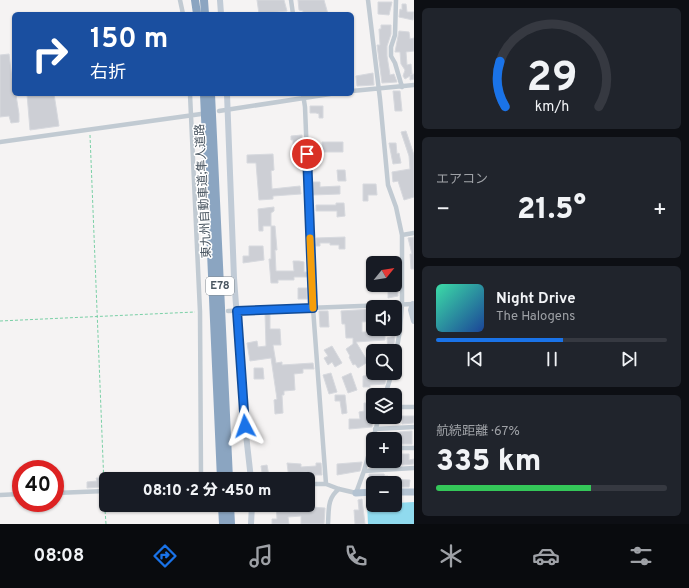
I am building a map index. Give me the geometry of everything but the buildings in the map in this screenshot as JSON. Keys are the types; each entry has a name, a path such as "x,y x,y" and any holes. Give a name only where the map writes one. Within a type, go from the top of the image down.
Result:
{"highway":[{"path":"195,0 197,12"},
{"path":"204,0 205,12"},
{"name":"東九州自動車道;隼人道路","path":"204,96 221,472"},
{"name":"東九州自動車道;隼人道路","path":"211,96 229,472"},
{"path":"222,512 223,524"},
{"path":"230,512 231,524"}],"main road":[{"path":"356,492 366,492"},
{"path":"402,492 414,492"}],"street":[{"path":"180,0 183,12"},
{"path":"220,0 221,12"},
{"path":"291,0 293,12"},
{"path":"368,0 379,88 388,185 396,206 402,235 402,300"},
{"path":"396,0 391,56 395,63 402,87"},
{"path":"354,91 414,85"},
{"path":"190,96 200,312 201,472"},
{"path":"227,96 237,311 245,426 250,472"},
{"path":"219,111 303,96 313,308 326,484"},
{"path":"0,142 90,128 201,114"},
{"path":"402,235 414,233"},
{"path":"402,304 414,304 411,310 414,321"},
{"path":"228,311 366,306"},
{"path":"402,407 414,407"},
{"path":"374,432 377,424"},
{"path":"375,429 414,427"},
{"path":"402,448 414,448"},
{"path":"315,484 326,484 339,489 356,492 366,464"},
{"path":"364,471 414,468"},
{"path":"328,524 330,499 339,489"},
{"path":"64,493 99,491"},
{"path":"0,495 12,494"},
{"path":"252,512 252,524"}],"path":[{"path":"90,128 104,472"},
{"path":"0,321 200,312"},
{"path":"106,512 106,524"}],"water":[{"path":"414,502 414,524 368,524 367,512 402,512 402,503"}],"slow traffic":[{"path":"310,238 313,308"}],"route":[{"path":"245,426 237,311 313,308 307,154"}]}
